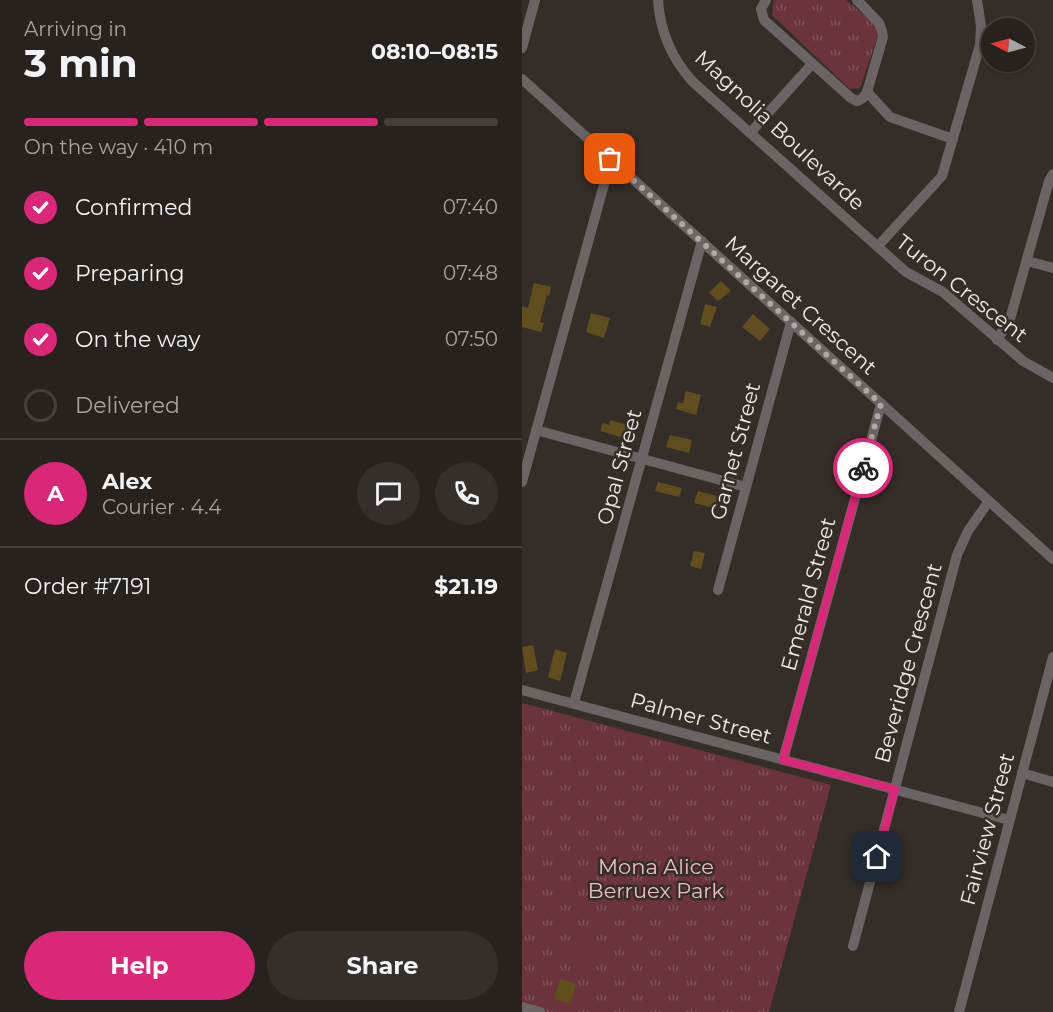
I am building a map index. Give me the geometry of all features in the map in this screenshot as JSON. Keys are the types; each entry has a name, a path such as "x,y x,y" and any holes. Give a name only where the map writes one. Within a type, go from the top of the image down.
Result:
{"street":[{"path":"522,48 535,0"},
{"name":"Magnolia Boulevarde","path":"658,0 659,21 670,50 684,72 878,246"},
{"path":"766,0 761,9 762,17 812,64 857,101 867,92 883,37 879,23 857,0"},
{"path":"878,246 942,176 980,45 981,26 976,0"},
{"path":"750,133 812,64"},
{"name":"Margaret Crescent","path":"522,79 1053,559"},
{"path":"867,92 890,117 953,139"},
{"path":"522,482 610,159"},
{"path":"997,340 1010,319 1049,181 1053,174"},
{"name":"Opal Street","path":"574,704 702,241"},
{"name":"Turon Crescent","path":"878,246 906,272 943,292 1023,361 1053,378"},
{"path":"1027,261 1053,268"},
{"name":"Garnet Street","path":"718,591 791,322"},
{"name":"Emerald Street","path":"783,760 881,404"},
{"path":"536,430 746,487"},
{"name":"Beveridge Crescent","path":"853,946 957,555 968,531 989,501"},
{"name":"Fairview Street","path":"958,1012 1053,657"},
{"name":"Palmer Street","path":"522,690 1009,820"},
{"path":"1022,773 1053,782"},
{"path":"522,1007 540,1012"}],"green space":[{"path":"774,0 846,0 874,23 878,35 860,88 850,89 772,15"},
{"name":"Mona Alice Berruex Park","path":"522,703 831,785 769,1012 522,1012"},
{"path":"581,937 612,950 605,966 574,953"}],"building":[{"path":"721,281 731,291 718,301 709,293"},
{"path":"534,283 551,287 540,322 544,323 541,332 522,327 522,306 528,308"},
{"path":"705,304 717,307 710,327 700,324"},
{"path":"591,313 610,318 604,338 586,332"},
{"path":"753,314 770,329 760,341 742,327"},
{"path":"686,391 701,395 696,415 676,409 678,402 683,403"},
{"path":"610,420 627,425 624,438 600,431 603,423 609,425"},
{"path":"670,435 692,440 689,453 666,447"},
{"path":"658,482 682,488 679,497 655,491"},
{"path":"698,491 720,497 717,509 694,503"},
{"path":"694,551 705,553 701,569 690,566"},
{"path":"533,645 538,670 526,673 522,647"},
{"path":"555,649 567,653 560,681 548,677"},
{"path":"560,979 576,984 571,1004 554,999"}],"way so far":[{"path":"610,159 881,404 863,468"}],"route":[{"path":"863,468 783,760 895,789 877,857"}]}
